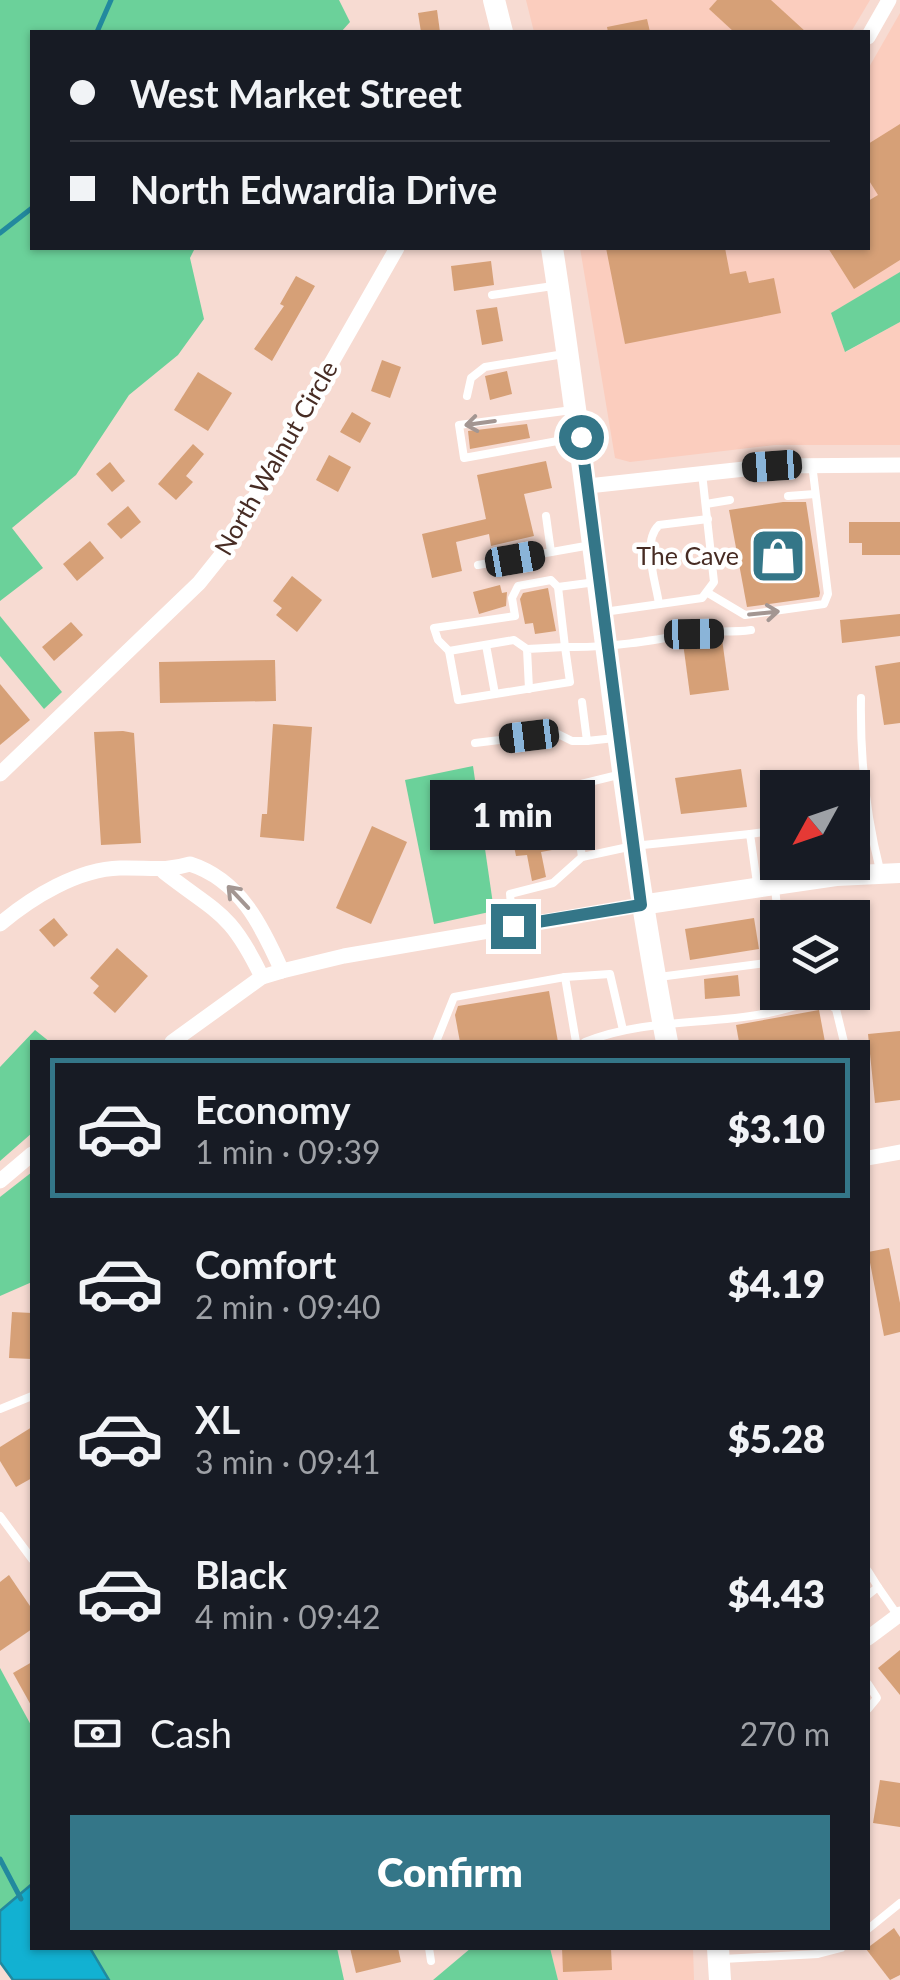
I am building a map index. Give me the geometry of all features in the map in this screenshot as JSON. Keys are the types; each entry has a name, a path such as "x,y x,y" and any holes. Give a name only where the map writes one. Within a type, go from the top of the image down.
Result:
{"main road":[{"path":"494,0 502,30"},
{"path":"552,250 596,544 641,905 665,1033"},
{"path":"641,905 790,880"}],"street":[{"path":"870,33 889,0"},
{"name":"North Walnut Circle","path":"0,774 224,553 395,250"},
{"path":"588,486 812,464 900,465"},
{"path":"0,900 5,920 78,876 122,868 164,872 190,864 218,876 256,917 282,970"},
{"path":"164,872 224,913 246,942 262,978"},
{"path":"175,1040 262,978 282,970 641,905"},
{"path":"870,1158 900,1152"},
{"path":"0,1181 30,1156"},
{"path":"870,1637 899,1615"}],"lane":[{"path":"492,295 558,285"},
{"path":"467,396 471,378 484,367 568,354"},
{"path":"576,410 459,425 464,458 536,447 546,440 581,437"},
{"path":"708,593 745,615 824,604 828,594 812,464"},
{"path":"604,612 702,598 708,593 714,582 702,472"},
{"path":"788,496 815,494"},
{"path":"706,504 730,500"},
{"path":"546,516 551,552"},
{"path":"659,604 650,544 654,530 659,525 708,520"},
{"path":"478,565 596,544"},
{"path":"551,580 558,587 565,647 570,682 458,700 450,650 438,640 434,628 515,616 512,598 518,586 551,580"},
{"path":"558,587 600,581"},
{"path":"450,650 514,640 526,649 608,648 674,641 694,634 751,630"},
{"path":"486,644 495,694"},
{"path":"526,649 529,689"},
{"path":"860,698 860,756 869,826 891,874"},
{"path":"582,702 587,741"},
{"path":"475,743 556,733 572,741 620,738"},
{"path":"582,857 573,792 577,785 624,774"},
{"path":"513,926 510,894 552,883 582,857 633,846 760,833"},
{"path":"750,834 771,900"},
{"path":"654,977 760,964"},
{"path":"437,1040 454,997 565,977 610,974 623,1030"},
{"path":"565,977 576,1040"},
{"path":"591,1040 623,1030 665,1033 824,1000 836,1009 844,1040"},
{"path":"0,1410 30,1397"},
{"path":"0,1516 30,1556"},
{"path":"870,1575 899,1615"},
{"path":"870,1593 878,1587"},
{"path":"870,1927 900,1904"},
{"path":"429,1950 431,1962"},
{"path":"719,1962 833,1950"}],"shaded area":[{"path":"526,0 870,0 852,30 534,30"},
{"path":"900,13 900,272 831,314 846,352 900,322 900,445 775,445 630,462 615,458 580,250 870,250 870,66"},
{"path":"550,1950 693,1950 694,1980 558,1980"}],"green space":[{"path":"0,0 339,0 350,22 343,30 30,30 30,250 194,250 190,258 204,319 178,355 129,395 76,475 12,528 43,568 0,601"},
{"path":"900,272 900,322 845,352 831,313"},
{"path":"0,616 62,692 44,709 0,656"},
{"path":"473,766 494,911 434,924 405,780"},
{"path":"35,1030 48,1040 30,1040 30,1135 0,1161 0,1067"},
{"path":"30,1174 30,1283 0,1296 0,1197"},
{"path":"0,1668 30,1723 30,1886 0,1911"},
{"path":"91,1950 337,1950 344,1980 109,1980"},
{"path":"469,1950 550,1950 558,1980 433,1980"}],"water":[{"path":"30,1886 30,1950 91,1950 109,1980 13,1980 0,1962 0,1911"}],"building":[{"path":"717,0 771,0 804,30 732,30 709,9"},
{"path":"437,10 440,30 421,30 418,13"},
{"path":"647,19 650,30 608,30 607,27"},
{"path":"900,124 900,260 854,289 829,250 870,250 870,200 878,195 870,182 870,143"},
{"path":"606,250 725,250 730,274 746,271 749,283 774,278 781,313 625,344"},
{"path":"491,261 494,285 454,291 451,266"},
{"path":"296,276 315,286 272,361 254,349 284,306 280,304"},
{"path":"497,307 503,341 482,345 476,310"},
{"path":"382,360 401,367 390,398 371,391"},
{"path":"507,371 512,394 490,400 485,376"},
{"path":"198,372 232,393 208,431 174,410"},
{"path":"352,412 371,423 360,443 340,432"},
{"path":"527,424 530,438 470,449 468,431"},
{"path":"193,444 204,454 186,476 193,482 176,500 158,484"},
{"path":"329,455 351,467 338,492 316,480"},
{"path":"546,461 552,488 524,494 534,536 491,546 489,534 456,542 462,571 432,578 422,534 486,519 477,475"},
{"path":"110,462 125,481 112,492 96,474"},
{"path":"806,502 819,597 747,607 729,510"},
{"path":"128,506 141,522 121,539 107,524"},
{"path":"849,522 900,522 900,555 862,555 862,543 849,543"},
{"path":"90,541 104,558 77,581 63,564"},
{"path":"292,576 322,600 297,632 276,615 282,608 273,601"},
{"path":"500,585 502,593 507,592 506,606 479,614 473,592"},
{"path":"548,588 556,631 535,634 533,623 525,624 520,599 523,593"},
{"path":"900,614 900,636 842,643 840,620"},
{"path":"71,622 83,635 54,661 42,647"},
{"path":"722,639 729,690 690,695 683,643"},
{"path":"275,660 276,701 160,703 159,662"},
{"path":"900,662 900,723 884,725 875,666"},
{"path":"0,684 30,720 0,745"},
{"path":"273,724 312,727 304,841 260,837 262,814 267,814"},
{"path":"94,732 134,733 141,843 101,845"},
{"path":"741,769 747,807 681,814 675,778"},
{"path":"544,810 552,850 541,852 546,877 532,881 527,855 516,856 508,817"},
{"path":"372,826 407,842 371,924 336,908"},
{"path":"54,918 68,935 54,947 39,930"},
{"path":"754,918 759,949 690,960 685,929"},
{"path":"117,948 148,976 115,1013 93,993 99,986 90,978"},
{"path":"738,975 740,996 705,999 704,979"},
{"path":"549,991 558,1040 460,1040 455,1015 458,1006"},
{"path":"819,1010 825,1040 739,1040 736,1025"},
{"path":"900,1031 900,1100 875,1103 868,1034"},
{"path":"889,1248 900,1303 900,1332 884,1336 870,1252"},
{"path":"12,1312 30,1313 30,1359 9,1358"},
{"path":"30,1428 30,1479 16,1487 0,1461 0,1447"},
{"path":"9,1575 30,1606 30,1630 0,1651 0,1582"},
{"path":"900,1650 900,1695 878,1668"},
{"path":"30,1663 30,1703 13,1673"},
{"path":"880,1780 900,1783 900,1827 873,1823"},
{"path":"894,1928 900,1937 900,1975 890,1980 867,1950"},
{"path":"350,1950 398,1950 401,1962 356,1973"},
{"path":"562,1950 611,1950 612,1970 563,1972"}],"waterway":[{"path":"98,30 111,0"},
{"path":"0,233 30,210"},
{"path":"0,1859 21,1899"}],"place":[{"name":"The Cave","path":"778,556"}],"route":[{"path":"513,926 641,905 581,437"}]}
